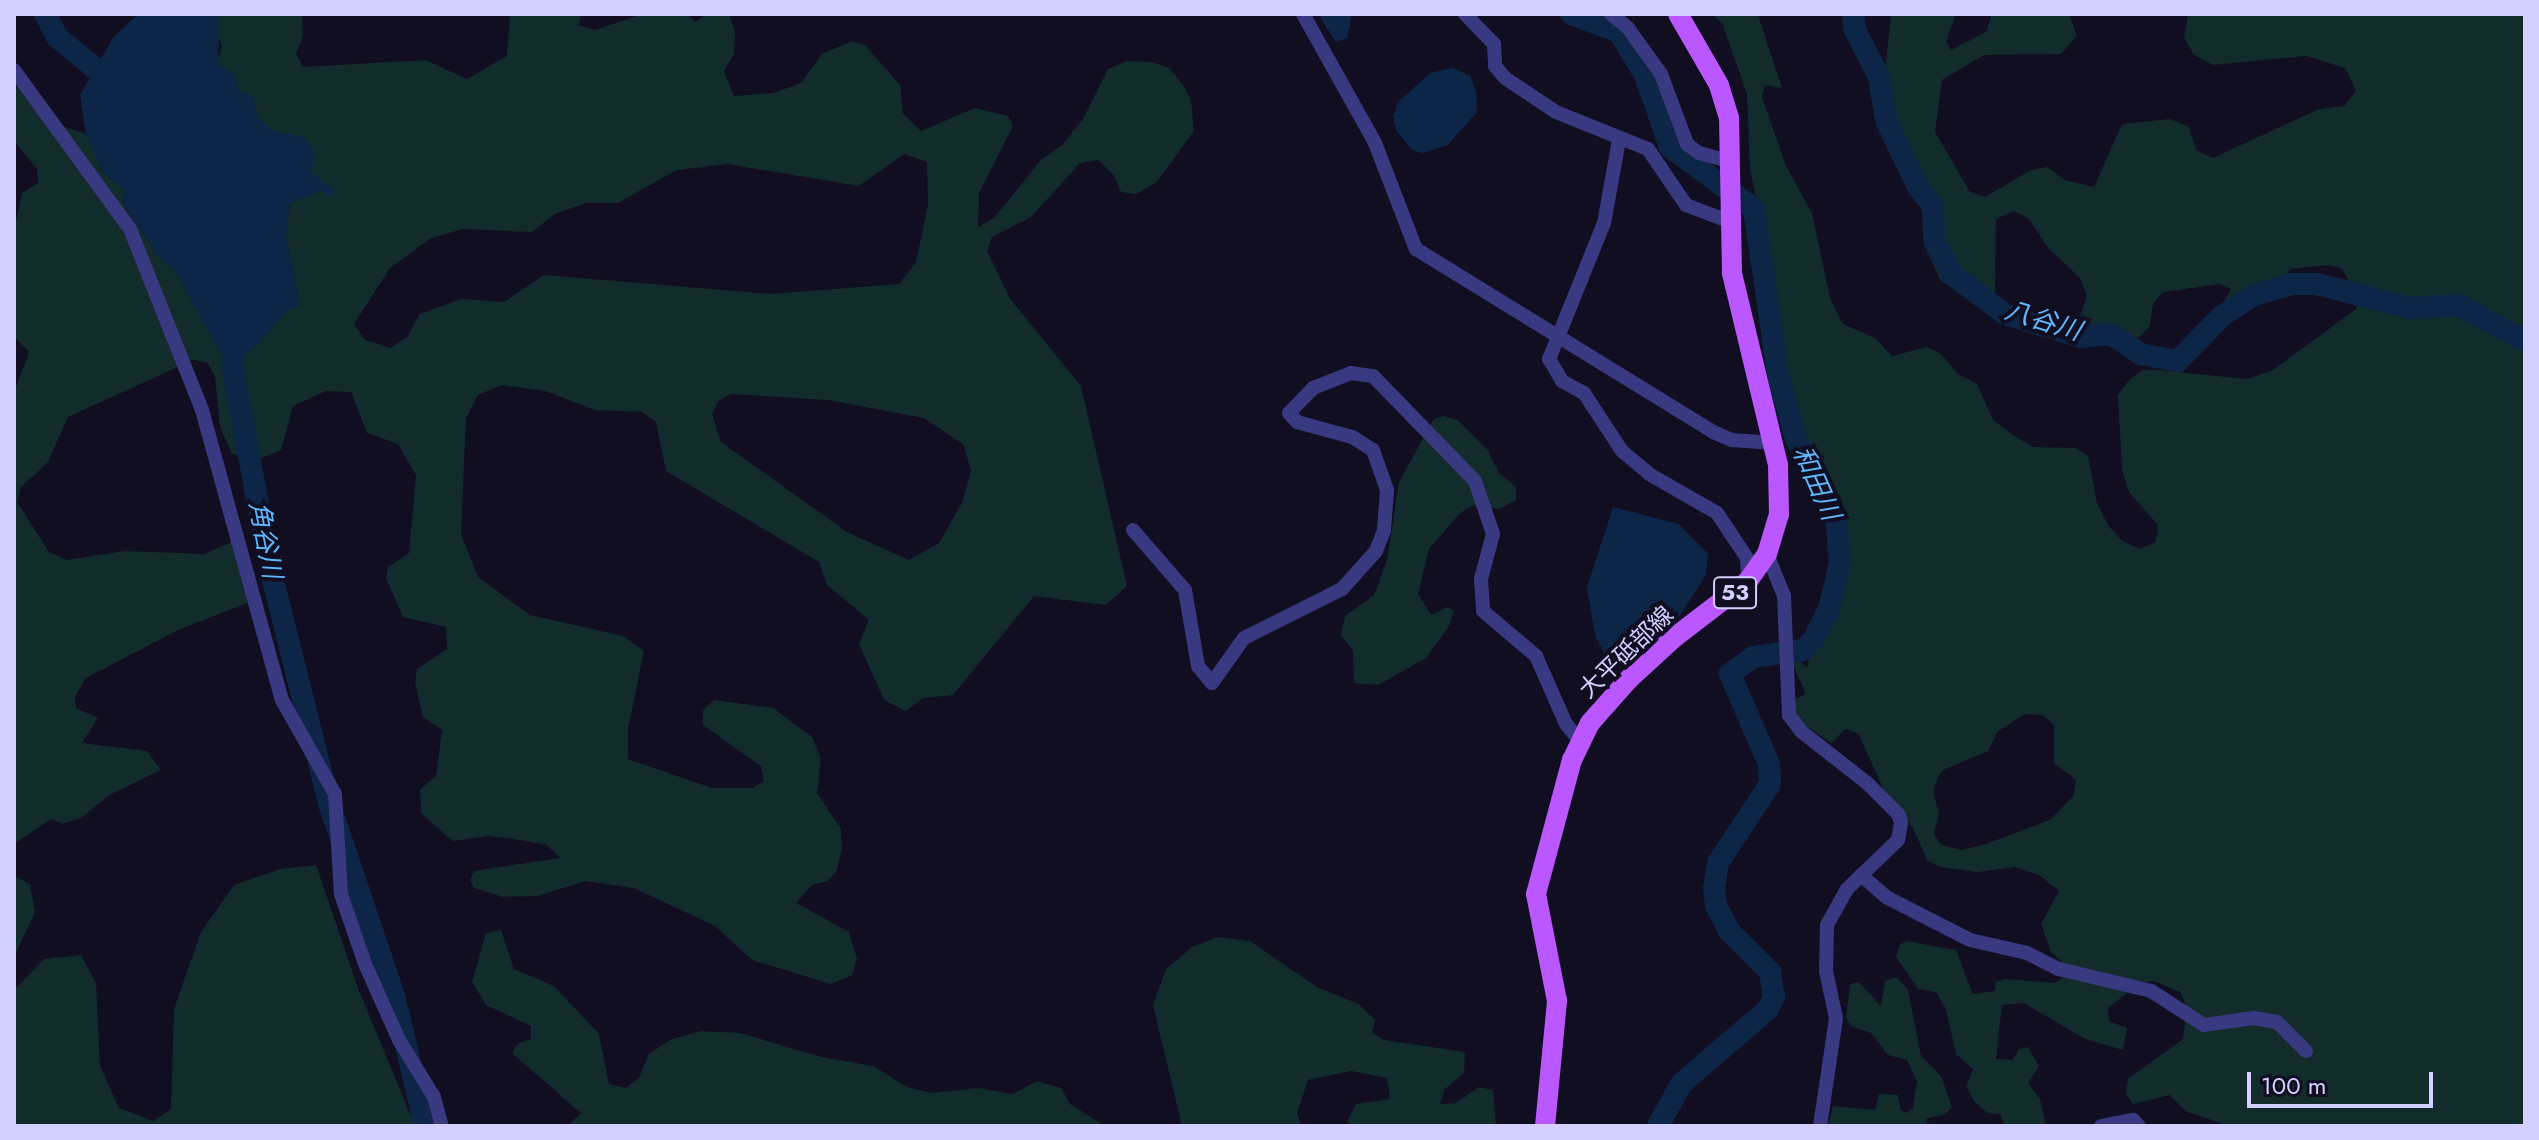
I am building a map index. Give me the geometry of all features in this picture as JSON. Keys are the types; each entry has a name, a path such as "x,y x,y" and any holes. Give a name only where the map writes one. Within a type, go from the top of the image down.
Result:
{"main road":[{"name":"大平砥部線","path":"1545,1126 1557,1001 1536,894 1580,741 1629,679 1675,637 1748,581 1767,554 1779,514 1774,443 1736,299 1728,221 1729,161 1725,100 1678,14"}],"street":[{"path":"1303,14 1375,143 1416,249 1713,432 1732,440 1774,443"},
{"path":"1465,14 1494,44 1495,66 1505,78 1556,112 1619,140 1648,149 1686,205 1728,221"},
{"path":"1611,14 1628,28 1661,74 1687,144 1699,153 1729,161"},
{"path":"14,70 130,229 202,410 282,700 335,794 341,894 365,964 399,1040 434,1097 442,1126"},
{"path":"1619,140 1604,223 1556,334 1549,359 1562,381 1584,393 1622,451 1649,474 1717,513 1747,558 1748,581"},
{"path":"1133,530 1185,590 1198,666 1212,683 1244,638 1342,589 1376,551 1384,530 1387,490 1373,450 1352,437 1297,422 1289,413 1313,388 1351,373 1373,376 1475,481 1493,534 1481,579 1483,611 1536,656 1566,724 1580,741"},
{"path":"1767,554 1784,596 1789,715 1899,815 1898,840 1833,907 1827,925 1826,971 1836,1018 1820,1126"},
{"path":"1861,875 1886,897 1970,940 2027,953 2059,969 2151,991 2204,1025 2254,1018 2277,1022 2306,1051"},
{"path":"2101,1126 2133,1120 2139,1126"}],"green space":[{"path":"220,14 302,14 303,36 296,54 303,67 425,60 467,79 507,56 510,14 582,14 578,25 595,30 643,14 688,14 695,22 707,14 729,14 735,32 734,54 724,71 734,96 773,93 801,83 822,54 852,41 865,45 900,85 903,114 921,131 975,108 1008,116 1013,126 979,193 978,227 994,218 1040,161 1062,145 1083,119 1108,69 1127,61 1152,62 1169,68 1183,85 1191,100 1194,131 1156,183 1136,194 1121,192 1114,175 1099,160 1080,163 1031,217 992,237 987,251 1011,300 1081,386 1127,586 1106,605 1034,596 953,695 923,698 906,711 884,700 859,644 869,620 827,585 819,562 666,471 656,422 642,412 595,410 545,391 502,385 478,395 466,418 461,534 478,577 530,615 623,636 644,651 628,729 628,759 712,788 752,788 764,781 761,766 703,725 703,710 714,700 773,708 812,737 821,759 817,793 841,829 842,848 837,870 828,881 812,885 796,903 849,932 857,959 852,975 831,984 752,960 715,926 634,888 585,881 537,896 503,897 474,888 470,880 474,871 560,858 547,845 515,839 489,836 453,841 421,813 420,790 436,776 442,730 423,717 415,683 417,669 447,649 446,627 403,617 386,578 388,567 409,553 416,475 398,444 367,433 351,392 326,391 293,406 281,450 257,460 232,454 220,427 215,376 207,362 193,360 68,417 48,462 21,487 17,502 49,552 67,560 125,551 204,554 232,542 246,544 258,587 252,601 178,630 86,678 75,696 76,708 98,718 82,743 147,751 161,770 109,795 81,818 62,824 51,819 14,844 14,392 29,352 14,337 14,232 22,193 38,183 37,169 14,141 14,87 30,87 64,127 86,134 104,174 125,190 123,204 159,257 176,271 219,351 232,364 258,344 286,311 300,305 286,235 290,203 321,191 311,172 258,117 252,95 239,91 234,75 217,63 222,46 217,32","holes":["904,154 927,162 928,205 916,262 899,284 770,294 544,275 504,302 461,299 420,314 407,337 390,348 365,340 354,324 390,268 431,238 463,229 532,232 555,214 586,203 618,203 677,170 727,164 859,186","731,394 828,400 924,418 963,444 971,470 962,503 939,543 909,560 847,532 721,442 712,414 718,401"]},
{"path":"1713,14 1758,15 1782,88 1765,85 1762,97 1786,166 1812,213 1830,298 1843,324 1875,338 1892,356 1927,347 1941,354 1958,374 1977,384 1993,420 2013,435 2033,447 2075,448 2088,456 2097,503 2108,525 2122,541 2140,549 2155,542 2158,532 2157,524 2129,492 2122,470 2118,395 2130,379 2143,370 2247,379 2273,370 2356,309 2358,295 2341,268 2328,265 2290,269 2275,292 2212,330 2212,323 2231,289 2220,284 2163,292 2153,304 2150,326 2140,337 2121,342 2022,328 2015,321 2034,311 2078,322 2087,296 2080,278 2048,248 2029,219 2014,211 1996,219 1995,292 1980,299 1964,297 1940,280 1925,246 1931,210 1917,193 1886,126 1883,96 1891,14 1956,14 1946,41 1951,50 1986,32 1992,14 2069,14 2077,36 2061,54 1984,55 1942,80 1935,132 1970,192 1985,197 2031,170 2048,167 2064,180 2094,187 2122,124 2170,119 2189,127 2196,150 2213,158 2319,109 2344,106 2356,91 2345,68 2306,56 2213,65 2194,55 2184,38 2188,14 2525,14 2525,1126 2230,1126 2187,1112 2170,1095 2133,1104 2126,1095 2128,1079 2183,1039 2187,1007 2180,992 2154,981 2140,983 2108,1008 2109,1021 2127,1028 2123,1050 2085,1039 2024,1003 2002,1005 1996,1059 2013,1060 2019,1049 2028,1047 2039,1066 2028,1083 2040,1099 2046,1126 2005,1126 2000,1114 1987,1113 1974,1101 1966,1086 1973,1069 1956,1054 1946,1009 1936,992 1918,989 1896,957 1900,945 1906,941 1956,950 1973,994 1995,991 1996,982 2004,979 2056,983 2063,977 2061,961 2051,952 2041,924 2059,891 2039,875 2015,867 1978,872 1940,867 1927,860 1913,828 1884,790 1858,733 1845,729 1832,743 1803,724 1795,710 1793,700 1806,694 1791,660 1795,657 1807,668 1810,654 1822,644 1823,631 1834,619 1844,588 1840,516 1805,447 1786,387 1775,294 1750,168 1747,94 1722,23","holes":["2025,714 2043,715 2054,725 2054,763 2076,780 2074,795 2050,820 1961,850 1941,845 1934,834 1939,813 1933,792 1943,770 1988,751 1998,731"]},
{"path":"1443,416 1457,420 1487,449 1499,473 1516,487 1516,500 1499,509 1474,505 1460,513 1429,549 1418,594 1431,615 1447,607 1454,611 1449,626 1426,658 1378,685 1354,683 1353,651 1341,635 1345,616 1374,595 1387,560 1399,482 1434,419"},
{"path":"316,865 358,988 415,1126 14,1126 14,990 44,959 81,955 96,983 100,1066 119,1108 153,1121 171,1109 174,1009 201,932 234,885 280,869"},
{"path":"14,876 30,884 35,912 14,957"},
{"path":"501,930 514,969 554,986 599,1034 609,1084 626,1088 639,1078 649,1054 670,1040 700,1031 740,1033 821,1057 873,1066 907,1087 931,1093 979,1088 1012,1094 1037,1081 1061,1088 1070,1104 1104,1126 568,1126 581,1113 512,1053 519,1043 531,1039 531,1026 486,1005 472,982 486,933"},
{"path":"1218,937 1250,941 1317,987 1359,1004 1375,1020 1372,1032 1383,1040 1465,1052 1464,1073 1444,1090 1440,1104 1456,1103 1479,1087 1493,1090 1496,1126 1354,1126 1347,1122 1356,1104 1390,1099 1387,1078 1351,1071 1308,1080 1297,1113 1301,1126 1182,1126 1153,1005 1166,969 1192,947"},
{"path":"1897,977 1908,990 1921,1056 1941,1076 1952,1107 1944,1115 1927,1118 1926,1123 1950,1126 1828,1126 1833,1106 1875,1110 1879,1094 1898,1095 1901,1110 1907,1113 1913,1108 1917,1081 1907,1060 1888,1055 1871,1033 1851,1026 1846,1018 1850,984 1859,982 1881,1006 1885,981"}],"water":[{"path":"138,14 220,14 218,63 234,75 239,91 252,95 258,117 273,131 304,137 316,153 311,172 333,189 333,197 321,191 290,203 286,235 300,305 286,311 258,344 232,364 219,351 176,272 159,257 123,204 125,190 104,174 86,134 80,95 113,38"},
{"path":"1318,14 1352,14 1347,38 1336,42"},
{"path":"1453,68 1470,76 1477,94 1476,113 1448,145 1422,153 1412,150 1396,130 1393,116 1399,101 1430,73"},
{"path":"1613,507 1679,524 1708,554 1706,575 1672,628 1623,665 1610,664 1595,635 1587,587"}],"waterway":[{"name":"角谷川","path":"45,14 57,37 114,84"},
{"name":"和田川","path":"1571,14 1619,32 1645,75 1670,147 1754,209 1778,373 1796,439 1836,516 1840,563 1829,609 1813,640 1803,650 1753,657 1730,674 1769,764 1770,784 1718,863 1714,887 1716,906 1730,932 1770,972 1774,997 1767,1010 1681,1084 1658,1126"},
{"name":"八谷川","path":"1853,14 1855,30 1879,77 1886,120 1918,187 1933,206 1934,240 1953,275 2005,314 2081,337 2111,334 2141,354 2178,361 2222,316 2252,296 2291,284 2317,284 2409,308 2459,305 2525,341"},
{"name":"角谷川","path":"232,336 232,364 269,564 330,806 394,995 425,1126"}]}
